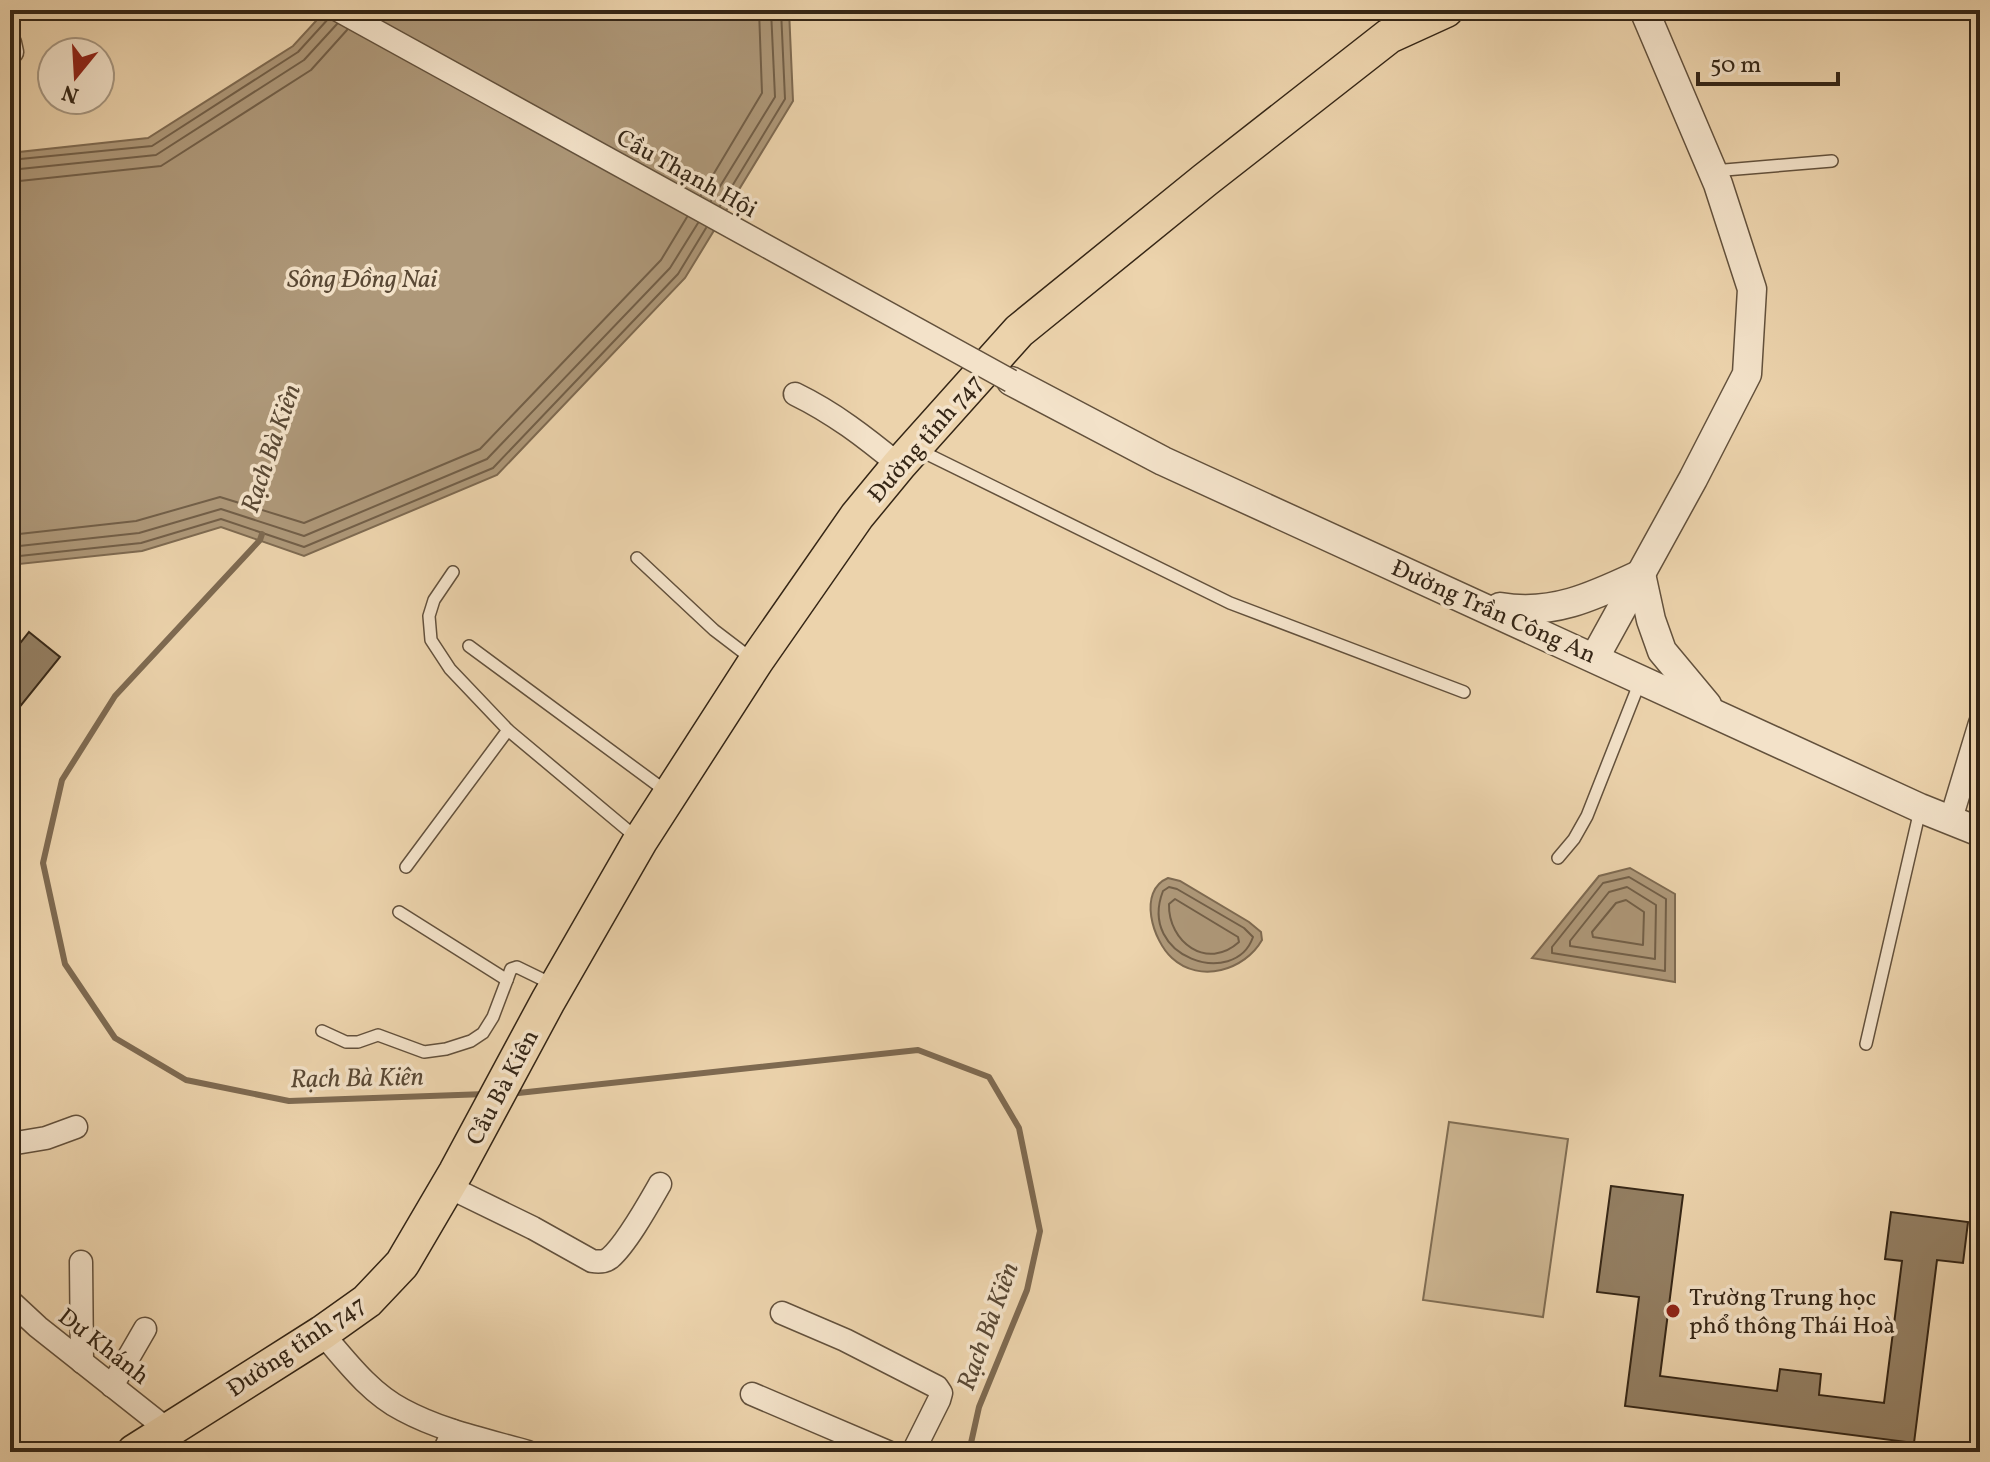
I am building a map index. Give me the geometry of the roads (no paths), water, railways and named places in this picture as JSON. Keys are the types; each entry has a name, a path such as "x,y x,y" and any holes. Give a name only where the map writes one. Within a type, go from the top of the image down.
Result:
{"main road":[{"name":"Đường tỉnh 747","path":"552,994 640,841 756,661 857,516 1019,331 1389,36 1446,10"},
{"name":"Cầu Bà Kiên","path":"451,1179 552,994"},
{"name":"Đường tỉnh 747","path":"134,1452 367,1301 402,1264 451,1179"}],"street":[{"name":"Cầu Thạnh Hội","path":"338,10 1011,381"},
{"path":"1595,657 1747,374 1752,289 1712,171 1644,11"},
{"name":"Đường Trần Công An","path":"1011,381 1163,461 1920,808 1980,832"},
{"path":"795,394 907,456"},
{"path":"1474,602 1519,610 1551,609 1594,595 1641,574"},
{"path":"1641,574 1651,620 1662,651 1713,711"},
{"path":"1951,819 1980,723"},
{"path":"10,1144 46,1138 76,1127"},
{"path":"451,1179 592,1261 603,1262 616,1250 660,1184"},
{"path":"81,1262 82,1362"},
{"name":"Dư Khánh","path":"10,1301 168,1430"},
{"path":"782,1313 845,1340 937,1387 941,1393 939,1400 913,1452"},
{"path":"112,1386 145,1329"},
{"path":"322,1333 357,1375 402,1410 453,1431 528,1452"},
{"path":"752,1394 888,1452"},
{"path":"444,1452 453,1431"}],"lane":[{"path":"1712,171 1832,161"},
{"path":"907,456 1216,596 1464,692"},
{"path":"637,558 714,630 756,661"},
{"path":"453,572 434,600 429,616 431,640 450,669 508,730 640,841"},
{"path":"469,646 671,794"},
{"path":"1558,858 1587,816 1642,678"},
{"path":"406,867 508,730"},
{"path":"1866,1044 1920,808"},
{"path":"399,912 507,980"},
{"path":"322,1031 346,1042 358,1042 378,1035 424,1052 446,1049 471,1041 483,1033 493,1017 511,969 517,967 552,994"}],"water":[{"name":"Sông Đồng Nai","path":"326,10 789,10 793,101 685,278 497,475 304,556 221,527 142,551 10,565 10,153 148,138 293,46"},
{"path":"1630,868 1675,894 1675,982 1532,958 1599,876"},
{"path":"1168,878 1180,881 1249,922 1261,932 1262,940 1245,959 1221,970 1208,972 1183,966 1165,950 1151,916 1153,894 1158,884"}],"waterway":[{"name":"Rạch Bà Kiên","path":"262,534 260,540 115,696 62,780 43,863 65,964 115,1038 186,1080 289,1101 486,1094"},
{"name":"Rạch Bà Kiên","path":"509,1094 918,1050 989,1077 1019,1128 1040,1231 1027,1290 979,1407 969,1452"}],"place":[{"name":"Trường Trung học phổ thông Thái Hoà","path":"1673,1311"}]}
